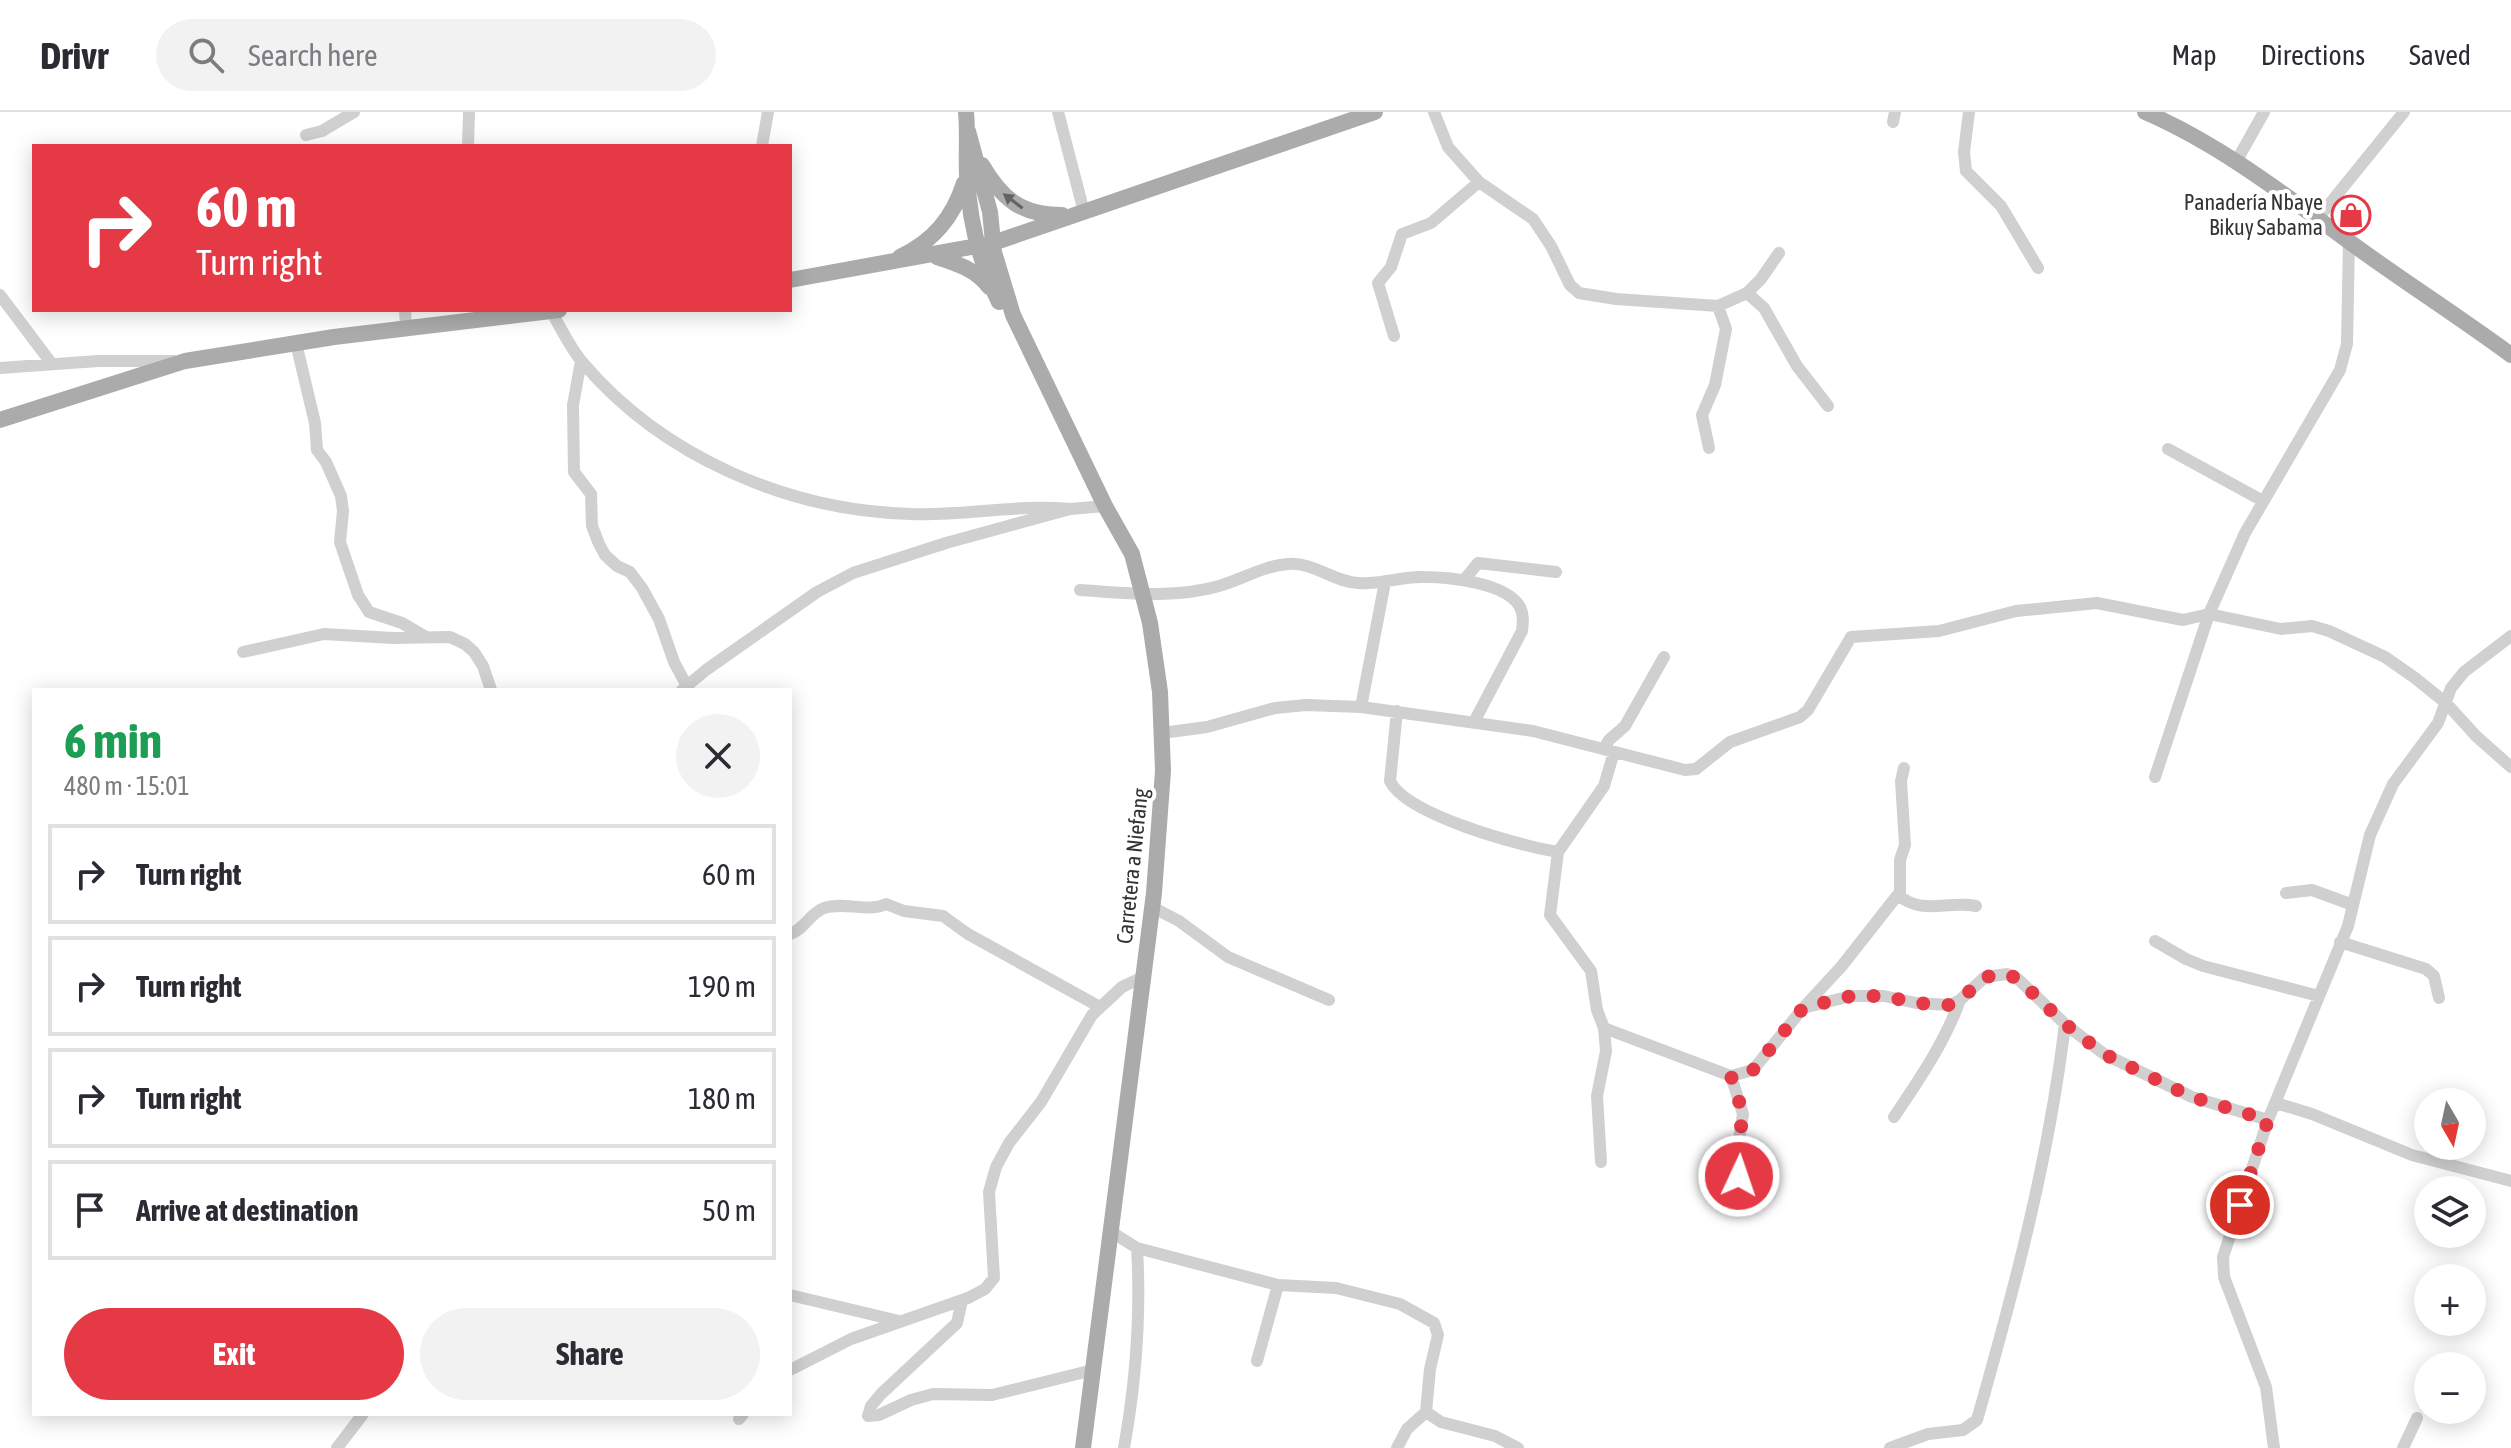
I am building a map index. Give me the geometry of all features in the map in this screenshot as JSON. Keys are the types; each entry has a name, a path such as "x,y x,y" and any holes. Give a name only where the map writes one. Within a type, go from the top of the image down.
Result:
{"main road":[{"path":"966,112 967,174 985,245 998,269 1013,315"},
{"path":"792,280 985,245 1375,112"},
{"path":"2145,112 2236,162 2319,217 2511,355"},
{"path":"968,131 990,212 984,270 999,302"},
{"path":"973,148 1003,195 1022,209 1039,215 1080,214"},
{"path":"886,264 919,247 943,225 958,202 967,174"},
{"path":"998,269 1005,243 1017,235"},
{"path":"935,256 983,278 999,302 1013,315"},
{"path":"0,420 185,361 296,343 542,312"},
{"name":"Carretera a Niefang","path":"1013,315 1105,506 1132,554 1144,594 1158,678 1162,733 1160,827 1152,907 1083,1448"}],"street":[{"path":"306,135 322,131 354,112"},
{"path":"468,144 469,112"},
{"path":"762,144 768,112"},
{"path":"1058,112 1080,214"},
{"path":"1434,112 1448,147 1479,182 1533,219 1551,246 1570,285 1579,293 1616,299 1718,306 1747,293 1779,253"},
{"path":"1969,112 1964,152 1966,171 2001,206 2038,268"},
{"path":"2236,162 2264,112"},
{"path":"2319,217 2404,112"},
{"path":"1394,336 1378,283 1391,267 1402,234 1431,223 1479,182"},
{"path":"2155,777 2209,614 2245,533 2340,370 2347,344 2349,241"},
{"path":"1747,293 1764,308 1797,366 1828,406"},
{"path":"0,295 52,364"},
{"path":"1709,448 1702,415 1715,385 1726,329 1718,306"},
{"path":"405,312 406,328"},
{"path":"552,312 581,361 626,407 675,442 759,486 835,508 911,514 1036,506 1070,509 1105,506"},
{"path":"296,343 315,423 317,450 326,462 341,496 340,542 358,595 369,612 402,623 426,637"},
{"path":"0,368 98,361 185,361"},
{"path":"581,361 573,405 574,472 591,494 592,526 599,544 605,555 630,572 642,588 663,628 686,688 817,592 853,573 946,543 1070,509"},
{"path":"2168,449 2263,501"},
{"path":"1464,580 1478,563 1556,572"},
{"path":"1080,590 1144,594 1196,591 1270,566 1293,564 1313,566 1353,583 1423,576 1464,580 1502,591 1519,605 1523,618 1522,631 1474,722"},
{"path":"1361,707 1385,582"},
{"path":"1162,733 1207,727 1275,708 1306,705 1361,707 1533,731 1685,770 1696,769 1730,742 1800,717 1808,710 1851,637 1939,631 2016,611 2097,603 2183,620 2209,614 2281,629 2312,626 2329,631 2385,657 2446,703 2476,736 2511,767"},
{"path":"243,652 324,634 450,637 465,644 483,666 490,688"},
{"path":"2274,1448 2266,1387 2223,1267 2227,1243 2268,1120 2353,905 2370,835 2393,784 2438,723 2451,688 2464,672 2511,636"},
{"path":"1601,1162 1597,1096 1606,1051 1604,1028 1597,1010 1591,971 1550,915 1558,852 1604,786 1609,751 1664,657"},
{"path":"1397,711 1390,781 1406,799 1426,811 1513,843 1558,852"},
{"path":"1604,1028 1731,1076 1753,1070 1898,895 1901,889 1900,860 1905,845 1901,781 1904,768"},
{"path":"2286,893 2312,890 2353,905"},
{"path":"1898,895 1910,905 1921,907 1963,903 1976,906"},
{"path":"792,933 800,931 812,914 827,907 847,905 877,909 886,904 904,911 943,916 968,934 1100,1007"},
{"path":"1152,907 1179,921 1228,957 1329,1000"},
{"path":"2155,941 2203,966 2319,996"},
{"path":"2340,942 2426,969 2434,976 2439,998"},
{"path":"1803,1008 1851,996 1884,996 1916,1003 1950,1005 1985,977 2007,974 2018,979 2065,1024 2104,1054 2192,1097 2268,1120"},
{"path":"792,1369 851,1339 985,1289 994,1278 989,1192 996,1167 1100,1007 1122,987 1141,978"},
{"path":"1894,1117 1954,1018 1960,1000"},
{"path":"1890,1448 1928,1434 1963,1430 1977,1420 2011,1303 2039,1179 2065,1024"},
{"path":"1731,1076 1743,1114 1736,1159 1739,1176 1748,1190 1749,1202"},
{"path":"2276,1103 2312,1114 2412,1155 2511,1181"},
{"path":"1110,1231 1137,1248 1278,1285 1336,1288 1400,1304 1434,1323 1438,1335 1428,1378 1426,1412 1407,1429 1397,1448"},
{"path":"1124,1448 1139,1337 1137,1248"},
{"path":"1257,1361 1278,1285"},
{"path":"792,1295 899,1321"},
{"path":"962,1300 957,1323 881,1394 871,1406 868,1416 879,1415 933,1394 992,1395 1093,1370"},
{"path":"1426,1412 1441,1422 1495,1436 1518,1448"},
{"path":"337,1448 361,1416"},
{"path":"2403,1448 2414,1424"}],"place":[{"name":"Panadería Nbaye Bikuy Sabama","path":"2351,215"}],"route":[{"path":"1739,1176 1736,1159 1744,1120 1731,1076 1753,1070 1803,1008 1842,996 1884,996 1916,1003 1950,1005 1985,977 2007,974 2018,979 2065,1024 2104,1054 2192,1097 2268,1120 2240,1205"}]}
